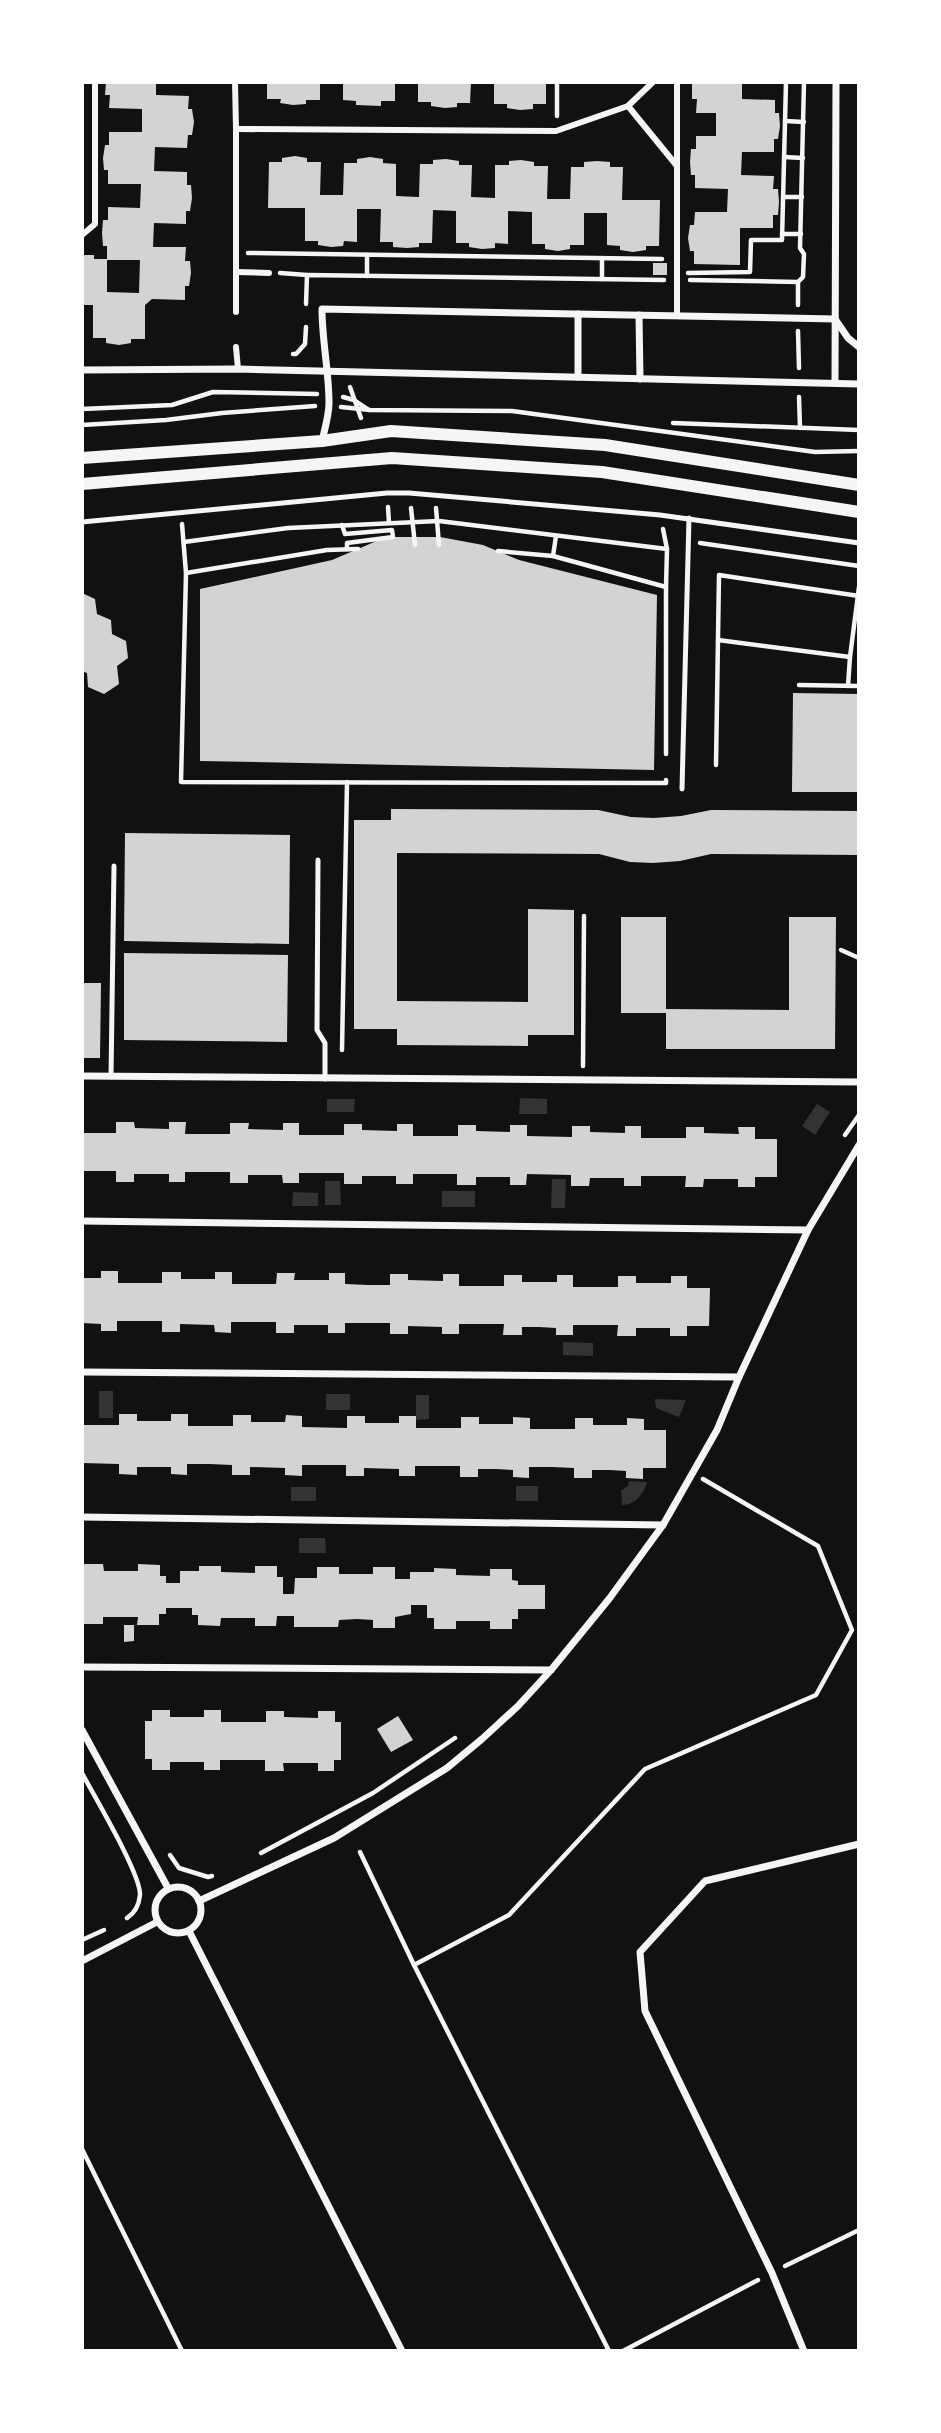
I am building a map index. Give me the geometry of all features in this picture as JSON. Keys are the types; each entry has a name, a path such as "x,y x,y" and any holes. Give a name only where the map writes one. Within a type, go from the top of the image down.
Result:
{"street":[{"path":"82,235 95,224 95,82"},
{"path":"235,82 236,312"},
{"path":"236,129 556,131 628,106 653,82"},
{"path":"677,82 677,316"},
{"path":"835,383 836,82"},
{"path":"628,106 677,166"},
{"path":"236,272 269,273"},
{"path":"323,441 329,394 322,338 322,309 835,319"},
{"path":"578,314 578,377"},
{"path":"639,315 640,379"},
{"path":"835,319 848,338 859,347"},
{"path":"236,347 238,369"},
{"path":"82,370 238,369 859,384"},
{"path":"82,458 323,441 391,431 605,444 859,485"},
{"path":"82,484 392,458 602,472 859,513"},
{"path":"82,1076 859,1082"},
{"path":"199,1901 334,1838 447,1768 518,1706 551,1670 609,1599 663,1525 717,1430 808,1230 859,1145"},
{"path":"82,1221 808,1230"},
{"path":"82,1372 739,1377"},
{"path":"82,1517 663,1525"},
{"path":"82,1667 551,1670"},
{"path":"82,1730 168,1888"},
{"path":"804,2351 772,2273 645,2011 640,1952 705,1881 859,1844"},
{"path":"168,1888 187,1888 199,1901 201,1911 198,1921 189,1931 173,1934 164,1930 154,1915 157,1899 168,1888"},
{"path":"82,1961 158,1922"},
{"path":"189,1931 402,2351"}],"lane":[{"path":"82,522 387,493 689,518 859,543"},
{"path":"682,789 689,518"},
{"path":"318,860 317,1030 325,1043 325,1079"},
{"path":"111,1077 114,866"}],"path":[{"path":"556,131 557,82"},
{"path":"300,273 602,279 750,272 751,240 782,240 786,82"},
{"path":"800,428 798,282 803,277 804,254 800,248 804,82"},
{"path":"785,121 804,122"},
{"path":"784,157 803,158"},
{"path":"783,197 802,197"},
{"path":"782,234 801,234"},
{"path":"236,253 677,259"},
{"path":"367,255 367,276"},
{"path":"602,258 602,279"},
{"path":"306,309 307,275"},
{"path":"677,277 798,282"},
{"path":"284,354 296,354 305,344 306,318"},
{"path":"82,409 172,405 213,392 329,394 354,400 370,410"},
{"path":"82,425 329,406 370,410 512,411 816,452 859,451"},
{"path":"673,423 859,430"},
{"path":"439,521 439,545"},
{"path":"666,757 667,549 439,521 288,528 184,541 186,573 181,782 666,783 666,770"},
{"path":"413,522 415,545"},
{"path":"342,525 345,534 392,530 393,537 347,543 347,549"},
{"path":"553,556 556,536"},
{"path":"665,539 859,566"},
{"path":"186,573 327,550 359,549"},
{"path":"498,551 553,556 666,587"},
{"path":"716,765 719,575 858,596"},
{"path":"848,686 859,587"},
{"path":"718,640 850,657"},
{"path":"799,685 859,686"},
{"path":"341,1079 347,782"},
{"path":"582,1081 584,916"},
{"path":"841,950 859,958"},
{"path":"842,1141 859,1115"},
{"path":"414,1965 509,1915 645,1769 816,1695 852,1630 818,1546 693,1473"},
{"path":"254,1856 373,1793 461,1735"},
{"path":"82,1773 129,1861 140,1894 136,1909 119,1923"},
{"path":"129,1861 163,1845 179,1868 208,1877 218,1873"},
{"path":"360,1852 414,1965 609,2351"},
{"path":"82,1940 107,1928"},
{"path":"82,2149 182,2351"},
{"path":"623,2351 859,2230"}],"shaded area":[{"path":"520,1098 547,1099 547,1114 519,1114"},
{"path":"327,1099 355,1099 354,1112 327,1112"},
{"path":"817,1104 830,1112 815,1135 802,1126"},
{"path":"552,1179 566,1179 565,1208 551,1208"},
{"path":"325,1181 340,1181 341,1205 325,1205"},
{"path":"442,1191 475,1191 475,1207 442,1207"},
{"path":"293,1192 318,1193 318,1206 292,1206"},
{"path":"563,1342 593,1343 593,1356 563,1355"},
{"path":"99,1391 113,1391 113,1418 99,1418"},
{"path":"326,1394 350,1394 350,1410 326,1410"},
{"path":"416,1395 429,1395 429,1419 416,1420"},
{"path":"655,1399 686,1400 679,1417 656,1408"},
{"path":"629,1481 647,1482 638,1498 622,1505 621,1491 628,1486"},
{"path":"516,1486 538,1486 538,1501 516,1501"},
{"path":"291,1487 316,1487 316,1501 291,1501"},
{"path":"299,1538 325,1538 326,1553 299,1553"}],"building":[{"path":"106,82 156,82 156,95 189,96 188,109 192,109 194,122 192,135 188,135 187,148 155,147 154,171 187,172 187,185 191,185 192,198 190,211 186,211 186,224 154,223 153,247 186,247 185,261 190,261 191,273 189,286 185,286 185,300 152,299 145,305 145,339 131,339 131,343 119,345 106,343 106,338 93,338 93,305 82,305 82,255 107,259 107,246 103,246 102,233 103,220 108,220 108,207 140,208 141,184 108,184 108,170 104,170 103,158 105,145 109,145 109,132 142,132 142,109 109,108 110,95 105,95","holes":["107,260 140,260 139,293 107,292"]},
{"path":"267,82 320,82 320,100 306,100 306,104 293,105 280,103 281,99 267,99"},
{"path":"343,82 395,82 395,101 381,101 381,106 356,105 356,101 343,100"},
{"path":"418,82 471,82 470,103 457,103 457,107 445,108 431,106 431,102 418,102"},
{"path":"494,82 546,82 546,104 533,104 533,109 520,110 507,108 507,104 494,104"},
{"path":"692,82 742,82 742,99 775,100 775,113 779,113 780,126 778,139 774,139 774,152 742,152 741,175 774,176 773,189 778,189 779,202 778,215 773,215 773,228 740,228 740,265 694,264 694,251 690,251 688,238 690,225 694,225 695,212 727,212 728,189 695,188 695,175 691,175 691,149 696,149 696,136 716,136 716,113 696,113 697,99 692,99"},
{"path":"370,157 383,159 383,163 396,164 396,196 419,197 420,164 433,164 433,160 446,159 459,161 459,165 472,165 471,197 495,198 495,165 509,165 509,161 521,160 534,162 534,166 548,166 547,199 570,199 571,167 584,167 584,162 610,162 610,167 623,167 622,200 660,200 659,246 646,246 646,250 633,252 620,250 620,246 607,245 607,213 584,213 584,245 570,245 570,249 558,251 545,249 545,244 532,244 532,212 508,211 508,244 495,243 495,248 482,249 469,247 469,243 456,243 456,211 433,210 432,243 419,243 419,247 393,247 393,242 380,242 381,209 357,209 357,242 344,241 343,246 331,247 318,245 318,241 305,241 305,208 268,208 269,162 282,162 282,158 307,158 307,162 321,162 320,195 343,195 344,163 357,163 357,159"},
{"path":"653,263 667,263 667,275 653,275"},
{"path":"386,537 440,537 483,545 519,560 657,595 654,770 200,761 200,589 332,560"},
{"path":"82,593 95,599 97,614 111,620 112,634 126,641 128,658 117,666 119,684 104,694 88,687 87,673 82,671"},
{"path":"793,693 859,694 859,792 792,792"},
{"path":"391,809 598,810 631,817 654,818 711,810 859,811 859,855 711,854 680,861 653,863 630,862 599,854 397,853 397,1001 528,1002 528,909 574,910 574,1035 528,1035 528,1046 397,1045 397,1029 354,1029 354,820 391,820"},
{"path":"125,833 290,835 289,944 124,941"},
{"path":"621,917 666,917 666,1009 789,1010 789,917 836,917 835,1049 666,1049 666,1013 621,1013"},
{"path":"124,953 288,955 287,1042 124,1040"},
{"path":"82,983 101,983 100,1058 82,1058"},
{"path":"116,1122 134,1122 135,1128 169,1129 169,1122 186,1122 185,1134 230,1134 230,1123 249,1123 248,1129 283,1130 283,1123 299,1123 299,1135 344,1135 344,1124 362,1124 362,1130 397,1131 397,1124 413,1124 413,1136 458,1136 458,1125 476,1125 476,1131 510,1132 510,1125 527,1125 527,1136 572,1137 572,1126 590,1126 590,1132 625,1133 625,1126 641,1126 641,1138 686,1138 686,1127 704,1127 704,1133 739,1134 738,1127 755,1127 755,1139 777,1139 777,1177 755,1177 755,1187 738,1187 738,1179 704,1179 703,1187 685,1187 686,1176 641,1176 641,1186 624,1186 624,1178 590,1178 589,1186 571,1186 571,1175 527,1174 526,1185 510,1185 510,1177 476,1177 476,1185 457,1185 457,1174 413,1174 413,1184 396,1184 396,1176 362,1176 362,1184 344,1184 344,1173 299,1173 299,1183 283,1183 282,1175 248,1175 248,1183 230,1183 230,1172 185,1172 185,1182 169,1182 169,1174 134,1174 134,1182 116,1182 116,1171 82,1171 82,1133 116,1133"},
{"path":"101,1271 118,1271 118,1283 162,1283 162,1272 181,1272 181,1279 215,1279 215,1272 232,1272 232,1284 276,1284 277,1273 295,1273 294,1280 329,1280 329,1273 345,1273 345,1284 368,1285 390,1285 390,1274 408,1274 408,1280 443,1281 443,1274 459,1274 459,1286 504,1286 504,1275 522,1275 522,1282 557,1282 557,1275 573,1275 573,1287 618,1287 618,1276 636,1276 636,1283 671,1283 671,1276 687,1276 687,1288 710,1288 709,1326 687,1326 687,1336 670,1336 670,1328 636,1328 636,1336 617,1336 618,1325 573,1325 573,1335 556,1335 556,1328 522,1327 522,1335 503,1335 504,1324 459,1324 459,1334 442,1334 442,1327 408,1326 408,1334 390,1334 390,1323 345,1323 345,1333 328,1333 328,1325 294,1325 294,1333 276,1333 276,1322 231,1322 231,1333 215,1332 214,1325 180,1324 180,1332 162,1332 162,1321 117,1321 117,1331 101,1331 101,1324 82,1323 82,1278 101,1278"},
{"path":"119,1414 137,1414 137,1421 171,1421 171,1414 188,1414 188,1426 233,1426 233,1415 251,1415 251,1422 285,1422 286,1415 302,1416 302,1427 347,1428 347,1416 365,1416 365,1423 399,1423 399,1416 416,1416 416,1428 461,1428 461,1417 479,1417 479,1424 513,1424 513,1417 530,1418 530,1429 575,1429 575,1418 593,1418 593,1425 627,1425 627,1418 644,1419 644,1430 666,1430 666,1468 643,1468 643,1479 626,1478 626,1471 610,1470 592,1470 592,1478 574,1478 574,1468 552,1467 529,1467 529,1478 513,1477 513,1470 496,1469 478,1469 478,1477 460,1477 460,1466 415,1466 415,1476 399,1476 399,1469 364,1468 364,1476 346,1476 346,1465 302,1465 302,1476 285,1475 285,1468 250,1467 250,1475 232,1475 232,1465 210,1464 187,1464 187,1475 171,1474 171,1467 137,1467 137,1475 119,1474 119,1464 82,1463 82,1425 119,1425"},
{"path":"82,1564 103,1564 104,1571 138,1571 138,1564 160,1565 160,1576 166,1576 166,1583 180,1583 180,1571 199,1571 199,1566 221,1566 221,1572 255,1573 255,1566 277,1566 277,1577 283,1577 283,1594 294,1594 295,1578 317,1578 317,1567 339,1567 339,1574 373,1574 373,1567 395,1567 395,1579 410,1579 410,1572 434,1572 434,1568 456,1569 456,1575 490,1576 490,1569 512,1569 512,1580 518,1581 518,1585 545,1585 545,1609 518,1609 518,1619 512,1619 512,1629 490,1629 490,1621 456,1621 456,1629 434,1629 434,1618 427,1618 427,1605 411,1605 411,1614 395,1617 395,1628 373,1628 373,1620 357,1619 339,1620 338,1627 294,1627 294,1616 277,1616 276,1626 255,1626 255,1618 221,1618 220,1626 198,1625 198,1615 192,1615 192,1608 166,1608 166,1614 159,1614 159,1625 137,1625 138,1617 103,1617 103,1624 82,1624"},
{"path":"124,1625 134,1625 134,1641 124,1642"},
{"path":"152,1710 170,1710 170,1717 204,1717 204,1710 221,1710 221,1722 266,1722 266,1711 284,1711 284,1717 318,1718 318,1711 335,1711 335,1722 341,1722 341,1760 334,1760 334,1771 318,1771 318,1763 283,1763 284,1771 265,1771 265,1760 220,1760 220,1770 204,1770 204,1762 170,1762 170,1770 152,1770 152,1759 145,1759 145,1721 152,1721"},
{"path":"398,1716 413,1740 391,1752 377,1729"}]}
